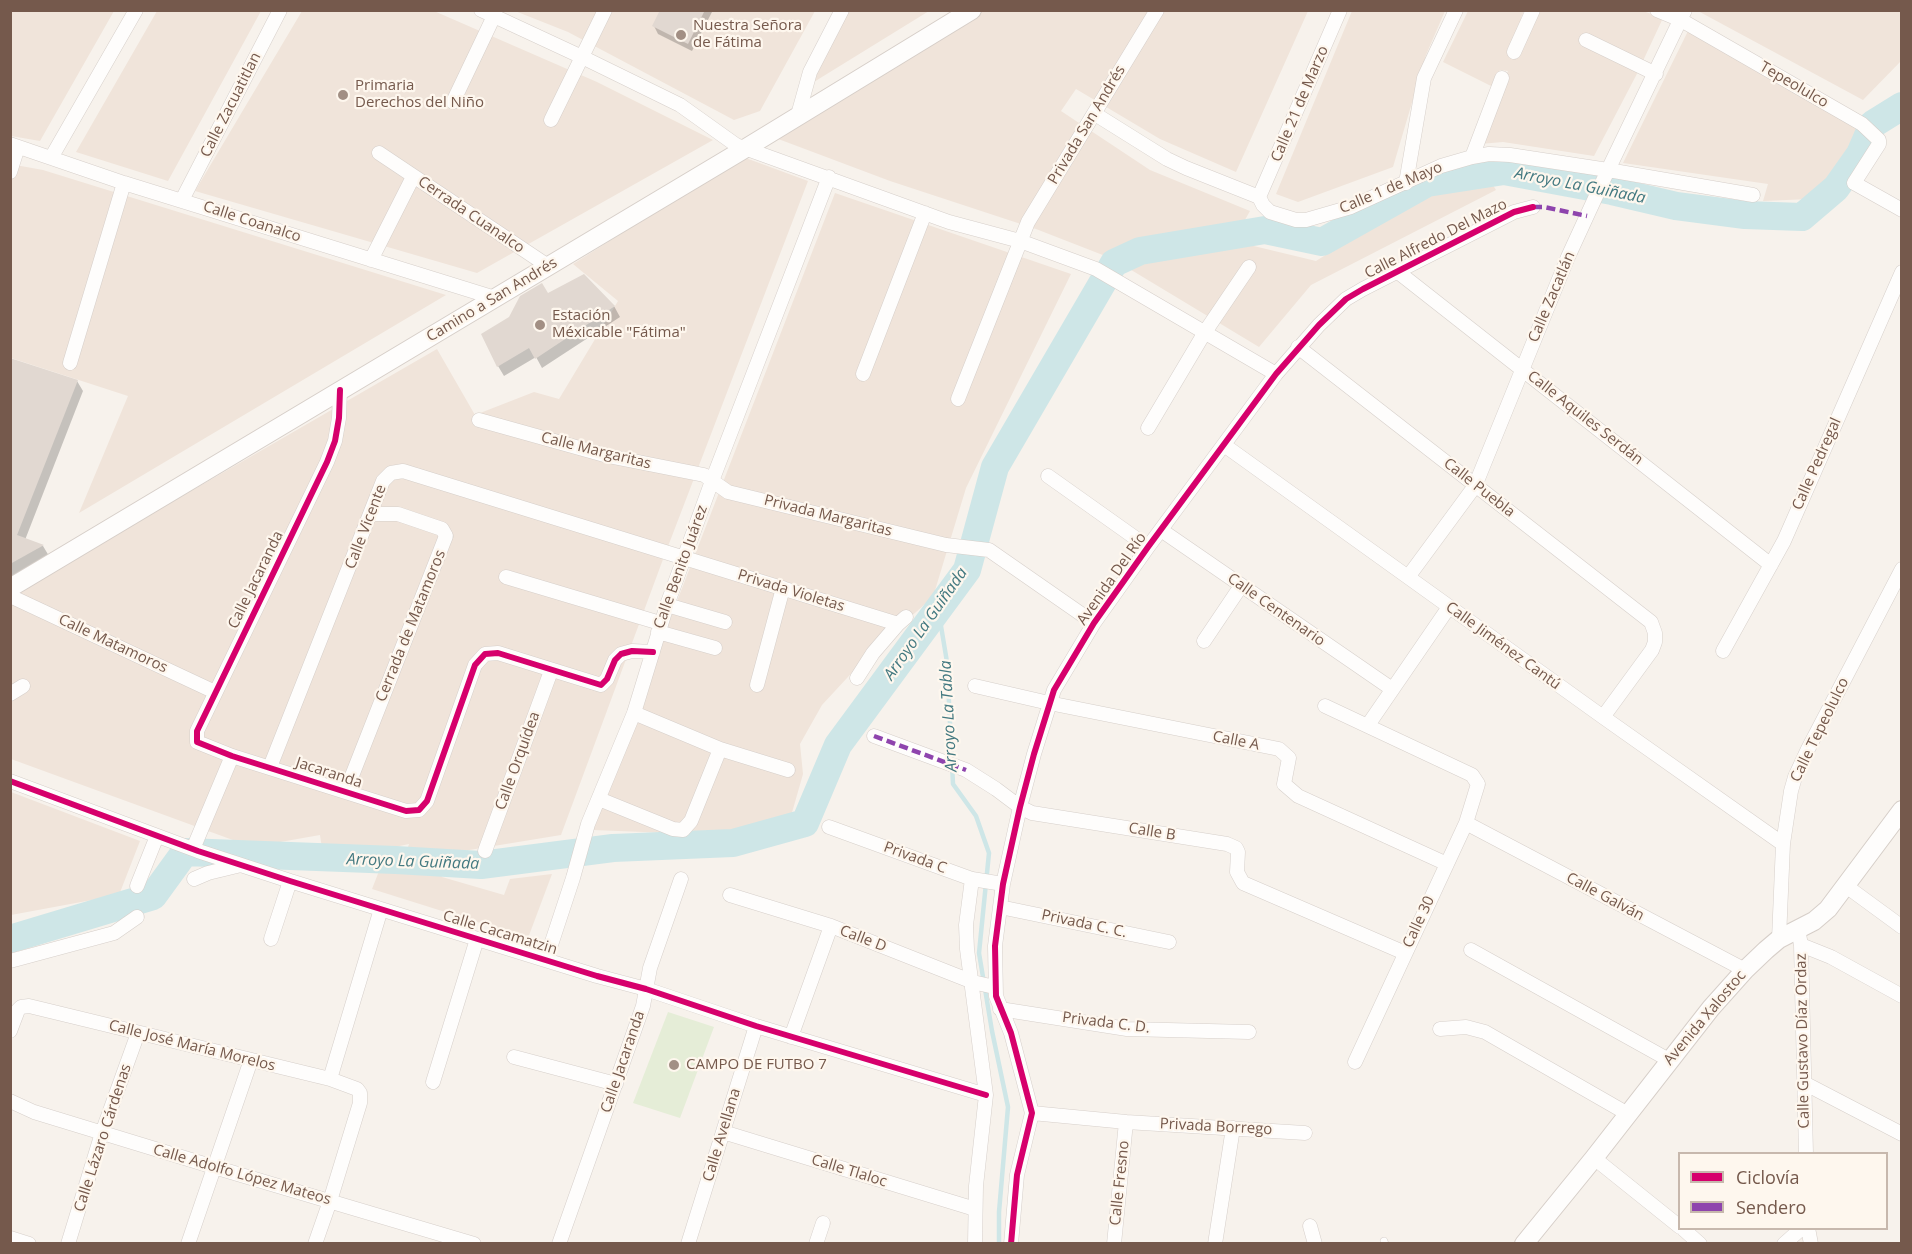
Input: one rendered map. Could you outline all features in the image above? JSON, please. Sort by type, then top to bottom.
[{"type":"main road","name":"Camino a San Andrés","points":[[10,588],[746,148],[972,10]]},
{"type":"main road","name":"Avenida Xalostoc","points":[[1524,1243],[1594,1158],[1669,1060],[1745,970],[1779,939],[1800,937],[1846,886],[1902,810]]},
{"type":"street","points":[[51,158],[136,10]]},
{"type":"street","name":"Calle Zacuatitlan","points":[[182,200],[280,10]]},
{"type":"street","points":[[550,120],[605,10]]},
{"type":"street","points":[[798,116],[810,72],[842,10]]},
{"type":"street","name":"Privada San Andrés","points":[[958,399],[1028,222],[1157,10]]},
{"type":"street","name":"Calle 21 de Marzo","points":[[1259,197],[1340,10]]},
{"type":"street","points":[[1406,183],[1424,78],[1456,10]]},
{"type":"street","points":[[1514,52],[1533,10]]},
{"type":"street","name":"Tepeolulco","points":[[1657,10],[1683,15],[1862,124],[1879,141],[1879,144],[1874,155],[1854,180],[1856,185],[1902,210]]},
{"type":"street","points":[[453,102],[487,13],[680,105],[728,140],[746,148],[925,213],[1020,242],[1096,269],[1276,374]]},
{"type":"street","name":"Calle Zacatlán","points":[[1408,577],[1475,486],[1564,266],[1605,175],[1683,15]]},
{"type":"street","points":[[1586,40],[1656,74]]},
{"type":"street","points":[[1472,157],[1502,78]]},
{"type":"street","name":"Calle 1 de Mayo","points":[[1095,114],[1176,164],[1259,197],[1270,212],[1281,217],[1306,220],[1351,207],[1441,166],[1489,154],[1605,175],[1753,195]]},
{"type":"street","points":[[10,172],[14,146]]},
{"type":"street","name":"Calle Coanalco","points":[[14,146],[124,183],[495,298]]},
{"type":"street","points":[[379,153],[413,177]]},
{"type":"street","name":"Cerrada Cuanalco","points":[[371,260],[413,177],[548,266]]},
{"type":"street","name":"Calle Benito Juárez","points":[[546,960],[584,837],[634,713],[667,605],[712,481],[829,177]]},
{"type":"street","points":[[70,363],[124,183]]},
{"type":"street","name":"Calle Alfredo Del Mazo","points":[[1276,374],[1298,347],[1346,299],[1514,212],[1533,207]]},
{"type":"street","points":[[863,374],[925,213]]},
{"type":"street","points":[[1148,428],[1205,332],[1249,267]]},
{"type":"street","name":"Calle Aquiles Serdán","points":[[1398,272],[1771,565]]},
{"type":"street","name":"Calle Pedregal","points":[[1723,651],[1788,530],[1902,272]]},
{"type":"street","name":"Calle Puebla","points":[[1298,347],[1646,617],[1655,633],[1652,650],[1603,717]]},
{"type":"street","name":"Avenida Del Río","points":[[1011,1244],[1017,1175],[1032,1113],[1011,1033],[1000,1009],[983,984],[995,946],[1000,907],[998,883],[1049,703],[1062,676],[1094,623],[1276,374]]},
{"type":"street","name":"Calle Jacaranda","points":[[232,756],[201,745],[196,739],[197,731],[327,462],[335,441],[340,390]]},
{"type":"street","name":"Calle Margaritas","points":[[478,420],[608,456],[704,476],[712,481]]},
{"type":"street","name":"Calle Jiménez Cantú","points":[[1224,445],[1783,844]]},
{"type":"street","name":"Calle Vicente","points":[[270,767],[386,476],[391,473],[403,471],[684,558]]},
{"type":"street","points":[[1048,476],[1148,547]]},
{"type":"street","name":"Privada Margaritas","points":[[712,481],[728,492],[951,546],[994,552],[1094,623]]},
{"type":"street","name":"Cerrada de Matamoros","points":[[346,791],[446,536],[445,531],[439,528],[398,514],[371,514]]},
{"type":"street","name":"Calle Centenario","points":[[1161,530],[1392,689]]},
{"type":"street","name":"Privada Violetas","points":[[684,558],[902,620],[873,653],[857,678]]},
{"type":"street","name":"Calle Tepeolulco","points":[[1779,939],[1783,844],[1795,777],[1902,569]]},
{"type":"street","points":[[506,577],[715,648]]},
{"type":"street","points":[[1204,640],[1241,586]]},
{"type":"street","points":[[757,685],[783,588]]},
{"type":"street","name":"Calle Matamoros","points":[[10,596],[215,692]]},
{"type":"street","points":[[667,605],[724,621]]},
{"type":"street","points":[[1325,706],[1347,718],[1368,725],[1449,607]]},
{"type":"street","points":[[551,671],[601,686],[607,679],[615,660],[621,654],[632,651],[653,652]]},
{"type":"street","name":"Jacaranda","points":[[232,756],[406,811],[419,810],[427,801],[475,665],[485,654],[498,652],[551,671]]},
{"type":"street","name":"Calle Orquídea","points":[[485,851],[551,671]]},
{"type":"street","points":[[10,694],[23,686]]},
{"type":"street","name":"Calle A","points":[[975,686],[1283,751],[1289,762],[1284,783],[1298,796],[1447,864]]},
{"type":"street","points":[[634,713],[720,749],[788,770]]},
{"type":"street","name":"Calle 30","points":[[1355,1062],[1466,823],[1478,789],[1477,781],[1472,775],[1368,725]]},
{"type":"street","name":"Calle B","points":[[874,736],[966,770],[1032,813],[1227,844],[1236,848],[1238,852],[1237,872],[1243,883],[1405,953]]},
{"type":"street","points":[[599,799],[673,829],[683,830],[691,821],[720,749]]},
{"type":"street","points":[[195,850],[232,756]]},
{"type":"street","name":"Calle Cacamatzin","points":[[10,781],[195,850],[290,881],[646,989],[791,1037],[986,1095]]},
{"type":"street","name":"Calle Galván","points":[[1466,823],[1745,970]]},
{"type":"street","name":"Privada C","points":[[829,827],[974,879],[998,883]]},
{"type":"street","points":[[137,886],[157,836]]},
{"type":"street","points":[[194,879],[237,863]]},
{"type":"street","name":"Calle Jacaranda","points":[[559,1244],[643,1006],[650,968],[681,879]]},
{"type":"street","points":[[974,879],[966,925],[969,965],[983,984],[986,1095],[975,1186],[975,1244]]},
{"type":"street","points":[[271,939],[290,881]]},
{"type":"street","points":[[1846,886],[1902,927]]},
{"type":"street","name":"Calle D","points":[[730,895],[831,926],[983,984]]},
{"type":"street","name":"Privada C. C.","points":[[1000,907],[1169,942]]},
{"type":"street","points":[[330,1079],[381,909]]},
{"type":"street","points":[[10,961],[114,933],[137,917]]},
{"type":"street","points":[[791,1037],[831,926]]},
{"type":"street","points":[[1800,937],[1824,953],[1902,996]]},
{"type":"street","name":"Calle Gustavo Díaz Ordaz","points":[[1800,937],[1806,1152]]},
{"type":"street","points":[[434,1082],[477,939]]},
{"type":"street","points":[[1472,950],[1669,1060]]},
{"type":"street","name":"Calle José María Morelos","points":[[10,1030],[15,1013],[21,1007],[29,1006],[330,1079],[353,1087],[360,1093],[360,1103],[330,1201]]},
{"type":"street","name":"Privada C. D.","points":[[1000,1009],[1127,1029],[1249,1032]]},
{"type":"street","name":"Calle Avellana","points":[[688,1244],[756,1026]]},
{"type":"street","points":[[1440,1029],[1466,1027],[1485,1032],[1628,1114]]},
{"type":"street","name":"Calle Lázaro Cárdenas","points":[[68,1244],[102,1133],[138,1033]]},
{"type":"street","points":[[514,1057],[616,1084]]},
{"type":"street","points":[[188,1244],[251,1060]]},
{"type":"street","points":[[1804,1083],[1902,1134]]},
{"type":"street","name":"Calle Adolfo López Mateos","points":[[10,1101],[34,1112],[330,1201],[446,1240],[474,1244]]},
{"type":"street","name":"Privada Borrego","points":[[1032,1113],[1126,1122],[1305,1133]]},
{"type":"street","name":"Calle Fresno","points":[[1114,1244],[1126,1122]]},
{"type":"street","points":[[1215,1244],[1233,1128]]},
{"type":"street","name":"Calle Tlaloc","points":[[723,1132],[975,1209]]},
{"type":"street","points":[[1594,1158],[1678,1226]]},
{"type":"street","points":[[315,1244],[330,1201]]},
{"type":"street","points":[[816,1244],[823,1223]]},
{"type":"street","points":[[1310,1226],[1315,1244]]},
{"type":"street","points":[[1683,1230],[1700,1244]]},
{"type":"street","points":[[1784,1244],[1800,1230]]},
{"type":"street","points":[[10,1238],[29,1244]]},
{"type":"shaded area","points":[[1534,10],[1643,11],[1663,18],[1642,63],[1585,33],[1582,38],[1640,68],[1594,156],[1503,142],[1480,144],[1508,71],[1500,70],[1493,87],[1443,62],[1468,11],[1524,11],[1521,18],[1528,20]]},
{"type":"shaded area","points":[[10,11],[114,11],[40,141],[11,136]]},
{"type":"shaded area","points":[[157,11],[261,11],[168,181],[76,152]]},
{"type":"shaded area","points":[[302,11],[434,11],[597,82],[713,140],[477,273],[195,191]]},
{"type":"shaded area","points":[[515,11],[815,11],[760,111],[734,120],[568,32]]},
{"type":"shaded area","points":[[849,11],[929,11],[809,85]]},
{"type":"shaded area","points":[[983,11],[1308,11],[1236,172],[1160,139],[1076,89],[1061,111],[1150,170],[1250,211],[1233,241],[1316,261],[1424,193],[1485,172],[1496,190],[1311,285],[1259,347],[1113,259],[1036,229],[890,181],[773,137]]},
{"type":"shaded area","points":[[1352,11],[1445,11],[1426,55],[1393,167],[1298,202],[1276,194]]},
{"type":"shaded area","points":[[1698,11],[1901,11],[1901,61],[1863,100]]},
{"type":"shaded area","points":[[1688,31],[1859,125],[1838,170],[1810,199],[1763,201],[1768,184],[1623,163]]},
{"type":"shaded area","points":[[743,157],[808,181],[662,562],[561,835],[451,853],[442,877],[504,895],[510,879],[552,874],[528,938],[372,889],[381,866],[400,871],[409,844],[324,862],[320,835],[252,847],[11,759],[11,595],[437,349],[475,415],[534,392],[559,399],[618,301],[573,264]]},
{"type":"shaded area","points":[[10,164],[43,170],[446,295],[79,513],[128,396],[11,358]]},
{"type":"shaded area","points":[[835,193],[1071,274],[966,488],[933,597],[872,651],[822,705],[800,744],[803,774],[791,816],[720,835],[593,830],[605,787]]},
{"type":"shaded area","points":[[11,792],[140,841],[119,895],[11,915]]},
{"type":"green space","name":"CAMPO DE FUTBO 7","points":[[668,1012],[714,1027],[680,1118],[633,1103]]},
{"type":"building","name":"Nuestra Señora de Fátima","points":[[660,10],[705,10],[688,44],[652,26]]},
{"type":"building","name":"Estación Méxicable \"Fátima\"","points":[[584,274],[615,306],[535,359],[529,348],[497,367],[481,334],[509,317],[520,296],[542,283],[548,293]]},
{"type":"building","points":[[10,358],[78,380],[17,535],[44,545],[10,564]]},
{"type":"waterway","name":"Arroyo La Guiñada","points":[[10,939],[153,896],[185,852],[481,865],[613,848],[733,843],[805,823],[838,745],[967,570],[995,467],[1114,263],[1140,251],[1265,230],[1322,242],[1427,183],[1504,171],[1612,191],[1676,206],[1745,215],[1802,217],[1836,188],[1860,154],[1873,124],[1902,106]]},
{"type":"waterway","name":"Arroyo La Tabla","points":[[938,608],[947,662],[953,784],[976,816],[989,853],[979,953],[1008,1107],[999,1212],[999,1244]]},
{"type":"marked path","points":[[1533,207],[1544,207],[1587,216]]},
{"type":"marked path","points":[[874,736],[966,770]]},
{"type":"cycle path","points":[[1011,1244],[1017,1175],[1032,1113],[1011,1033],[996,996],[995,946],[1003,884],[1020,807],[1054,690],[1094,623],[1148,547],[1276,374],[1319,325],[1346,299],[1363,289],[1514,212],[1533,207]]},
{"type":"cycle path","points":[[340,390],[335,441],[327,462],[197,731],[197,742],[232,756],[406,811],[419,810],[427,801],[475,665],[485,654],[498,653],[601,685],[621,654],[632,651],[653,652]]},
{"type":"cycle path","points":[[10,781],[198,851],[290,881],[986,1095]]},
{"type":"place","name":"Nuestra Señora de Fátima","points":[[681,35]]},
{"type":"place","name":"Primaria Derechos del Niño","points":[[343,95]]},
{"type":"place","name":"Estación Méxicable \"Fátima\"","points":[[540,325]]},
{"type":"place","name":"CAMPO DE FUTBO 7","points":[[674,1065]]}]
